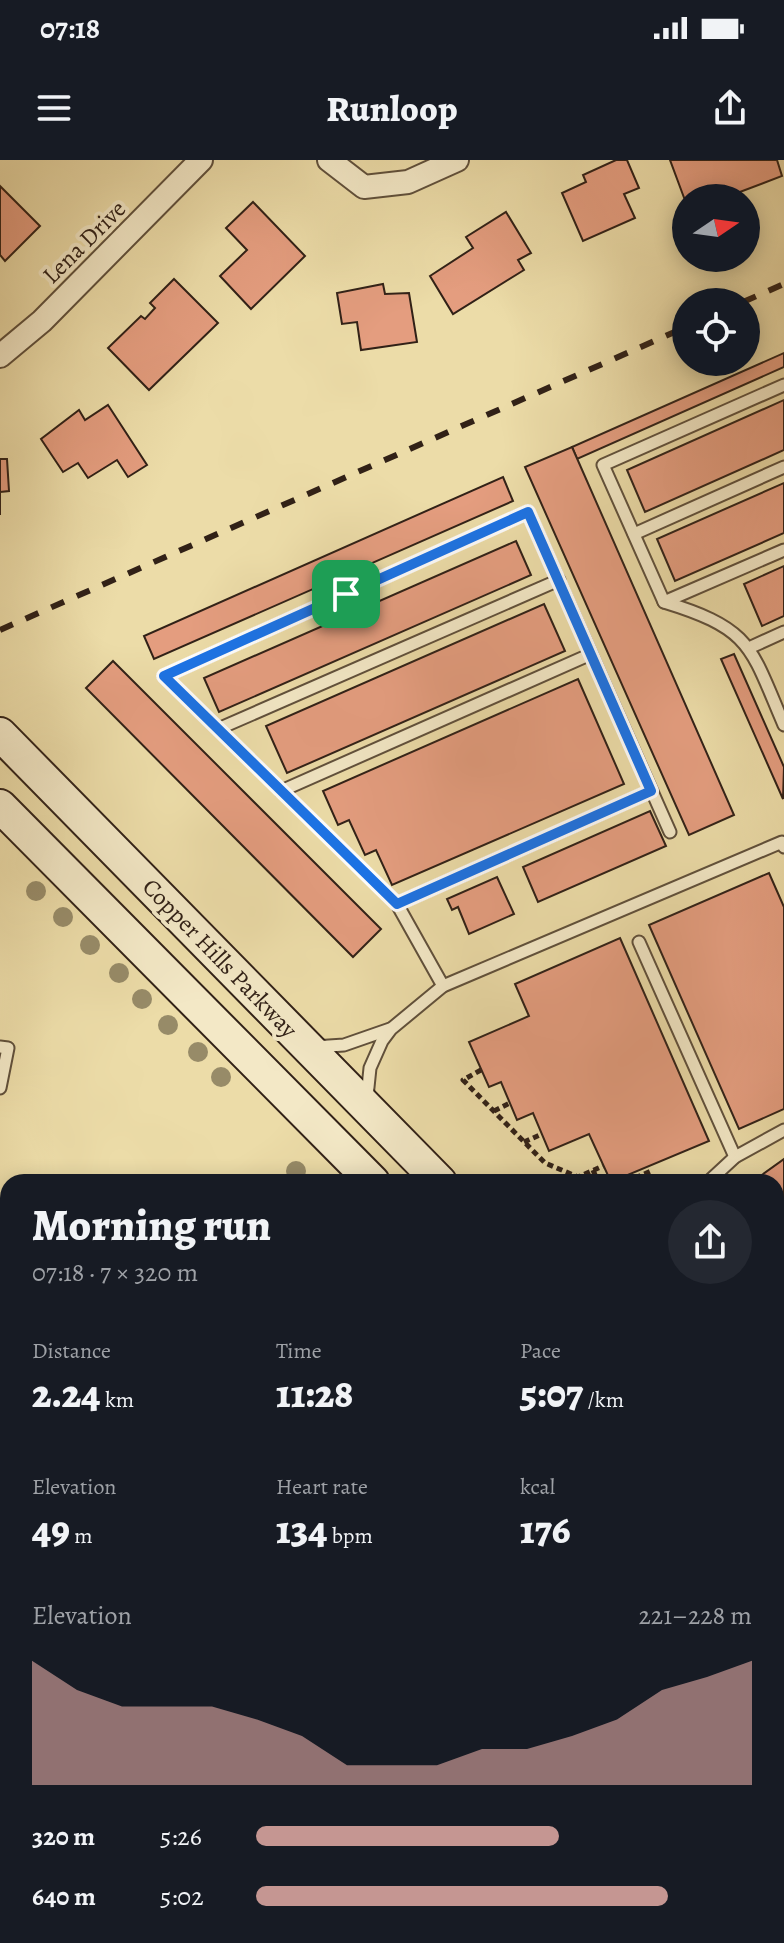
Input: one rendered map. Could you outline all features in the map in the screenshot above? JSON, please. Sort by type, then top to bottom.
[{"type":"main road","name":"Copper Hills Parkway","points":[[0,734],[432,1174]]},
{"type":"main road","name":"Copper Hills Parkway","points":[[0,806],[365,1174]]},
{"type":"street","name":"Lena Drive","points":[[0,356],[42,321],[201,160]]},
{"type":"street","points":[[329,160],[364,187],[375,187],[408,182],[457,160]]},
{"type":"lane","points":[[783,719],[751,647],[728,627],[664,602],[603,465],[784,385]]},
{"type":"lane","points":[[634,534],[784,467]]},
{"type":"lane","points":[[443,986],[397,904],[164,676],[528,512],[670,832]]},
{"type":"lane","points":[[664,602],[784,550]]},
{"type":"lane","points":[[218,729],[559,580]]},
{"type":"lane","points":[[751,647],[784,632]]},
{"type":"lane","points":[[281,791],[591,654]]},
{"type":"lane","points":[[397,904],[651,791]]},
{"type":"lane","points":[[306,1046],[344,1045],[391,1029],[443,986],[783,842]]},
{"type":"lane","points":[[639,942],[735,1157]]},
{"type":"lane","points":[[368,1109],[370,1068],[391,1029]]},
{"type":"lane","points":[[0,1047],[8,1048],[0,1088]]},
{"type":"lane","points":[[717,1174],[735,1157],[784,1130]]},
{"type":"path","points":[[481,1070],[463,1080],[545,1163],[571,1174]]},
{"type":"path","points":[[494,1111],[510,1103]]},
{"type":"path","points":[[524,1142],[542,1134]]},
{"type":"path","points":[[584,1174],[603,1166]]},
{"type":"path","points":[[593,1170],[595,1174]]},
{"type":"path","points":[[644,1174],[651,1171]]},
{"type":"building","points":[[616,160],[627,160],[639,188],[624,194],[635,218],[583,241],[562,193],[586,182],[583,175]]},
{"type":"building","points":[[670,160],[777,160],[782,176],[760,184],[679,184]]},
{"type":"building","points":[[0,186],[40,226],[5,261],[0,255]]},
{"type":"building","points":[[253,202],[305,256],[251,309],[220,276],[247,250],[226,228]]},
{"type":"building","points":[[506,212],[531,253],[518,260],[524,270],[453,314],[430,276],[473,248],[466,237]]},
{"type":"building","points":[[174,279],[218,323],[149,390],[108,348],[141,316],[145,319],[155,308],[150,303]]},
{"type":"building","points":[[383,284],[385,294],[409,293],[417,342],[361,350],[357,322],[342,324],[337,293]]},
{"type":"building","points":[[784,353],[784,367],[577,459],[572,447],[732,376],[760,376],[760,364]]},
{"type":"building","points":[[784,400],[784,450],[645,512],[627,470]]},
{"type":"building","points":[[108,405],[147,465],[128,477],[117,460],[88,478],[78,463],[63,472],[41,439],[79,410],[85,420]]},
{"type":"building","points":[[572,447],[734,815],[689,835],[525,467]]},
{"type":"building","points":[[0,459],[7,459],[9,491],[0,492]]},
{"type":"building","points":[[503,477],[513,501],[154,659],[144,636]]},
{"type":"building","points":[[784,483],[784,533],[675,581],[657,539]]},
{"type":"building","points":[[516,541],[531,575],[219,712],[204,678]]},
{"type":"building","points":[[784,566],[784,616],[762,626],[744,584]]},
{"type":"building","points":[[544,604],[565,651],[287,773],[266,726]]},
{"type":"building","points":[[734,654],[784,767],[783,799],[721,659]]},
{"type":"building","points":[[113,661],[381,929],[353,957],[86,688]]},
{"type":"building","points":[[578,679],[624,784],[392,885],[376,850],[365,855],[349,820],[338,825],[323,791]]},
{"type":"building","points":[[650,811],[666,846],[538,902],[523,867]]},
{"type":"building","points":[[769,873],[784,907],[784,1109],[739,1129],[649,925]]},
{"type":"building","points":[[497,877],[514,914],[469,934],[458,907],[452,910],[447,899]]},
{"type":"building","points":[[620,938],[709,1141],[630,1174],[607,1174],[589,1134],[549,1151],[533,1113],[517,1120],[501,1082],[489,1087],[469,1042],[529,1016],[515,984]]},
{"type":"building","points":[[784,1159],[784,1174],[763,1174]]},
{"type":"railway","points":[[760,295],[784,284]]},
{"type":"railway","points":[[0,630],[672,333]]},
{"type":"route","points":[[528,512],[651,791],[397,904],[164,676],[346,594],[528,512]]}]
